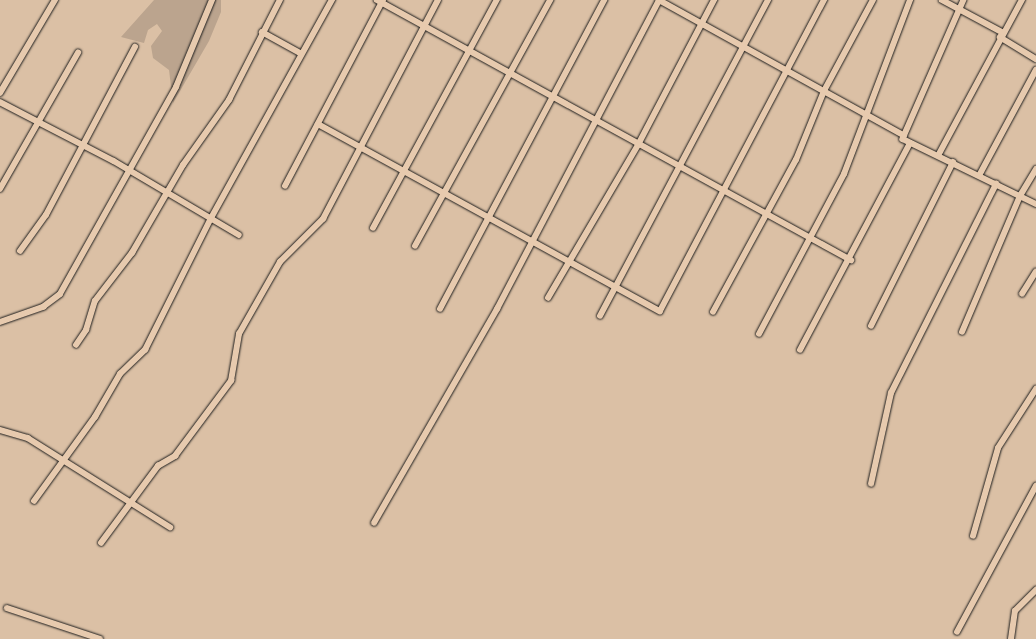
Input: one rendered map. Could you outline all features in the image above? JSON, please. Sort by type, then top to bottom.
[{"type":"street","points":[[0,93],[55,0]]},
{"type":"street","points":[[0,322],[43,306],[60,294],[126,169],[176,87],[212,0]]},
{"type":"street","points":[[76,345],[86,330],[95,301],[132,253],[229,100],[280,0]]},
{"type":"street","points":[[34,501],[61,461],[95,417],[120,374],[145,350],[210,220],[300,53],[332,0]]},
{"type":"street","points":[[101,543],[158,466],[175,456],[231,381],[239,334],[280,262],[323,219],[426,27],[438,0]]},
{"type":"street","points":[[373,228],[497,0]]},
{"type":"street","points":[[415,246],[448,192],[550,0]]},
{"type":"street","points":[[440,309],[491,217],[604,0]]},
{"type":"street","points":[[374,523],[532,242],[659,0],[785,72],[904,135],[910,143],[939,154],[1036,204]]},
{"type":"street","points":[[548,298],[638,145],[714,0]]},
{"type":"street","points":[[600,316],[682,169],[768,0]]},
{"type":"street","points":[[318,124],[448,192],[532,242],[660,311],[824,0]]},
{"type":"street","points":[[714,312],[796,160],[824,91],[873,0]]},
{"type":"street","points":[[759,334],[844,174],[910,0]]},
{"type":"street","points":[[942,0],[1001,34],[1036,59]]},
{"type":"street","points":[[904,135],[964,0]]},
{"type":"street","points":[[939,154],[1001,34],[1022,0]]},
{"type":"street","points":[[285,186],[380,1],[469,50],[553,100],[851,260]]},
{"type":"street","points":[[262,32],[300,53]]},
{"type":"street","points":[[20,251],[46,215],[135,47]]},
{"type":"street","points":[[0,189],[78,53]]},
{"type":"street","points":[[980,174],[1036,70]]},
{"type":"street","points":[[0,102],[83,145],[239,235]]},
{"type":"street","points":[[800,350],[851,260],[910,143]]},
{"type":"street","points":[[871,326],[953,162]]},
{"type":"street","points":[[962,332],[1020,196],[1036,169]]},
{"type":"street","points":[[871,484],[891,393],[996,184]]},
{"type":"street","points":[[1022,294],[1036,272]]},
{"type":"street","points":[[973,536],[998,448],[1036,389]]},
{"type":"street","points":[[0,430],[28,438],[130,505],[170,527]]},
{"type":"street","points":[[957,632],[1036,486]]},
{"type":"street","points":[[1011,639],[1015,611],[1036,590]]},
{"type":"street","points":[[6,608],[100,639]]},
{"type":"shaded area","points":[[154,0],[221,0],[221,12],[209,41],[173,103],[169,70],[153,58],[151,46],[162,31],[157,24],[148,30],[144,43],[121,37]]}]
